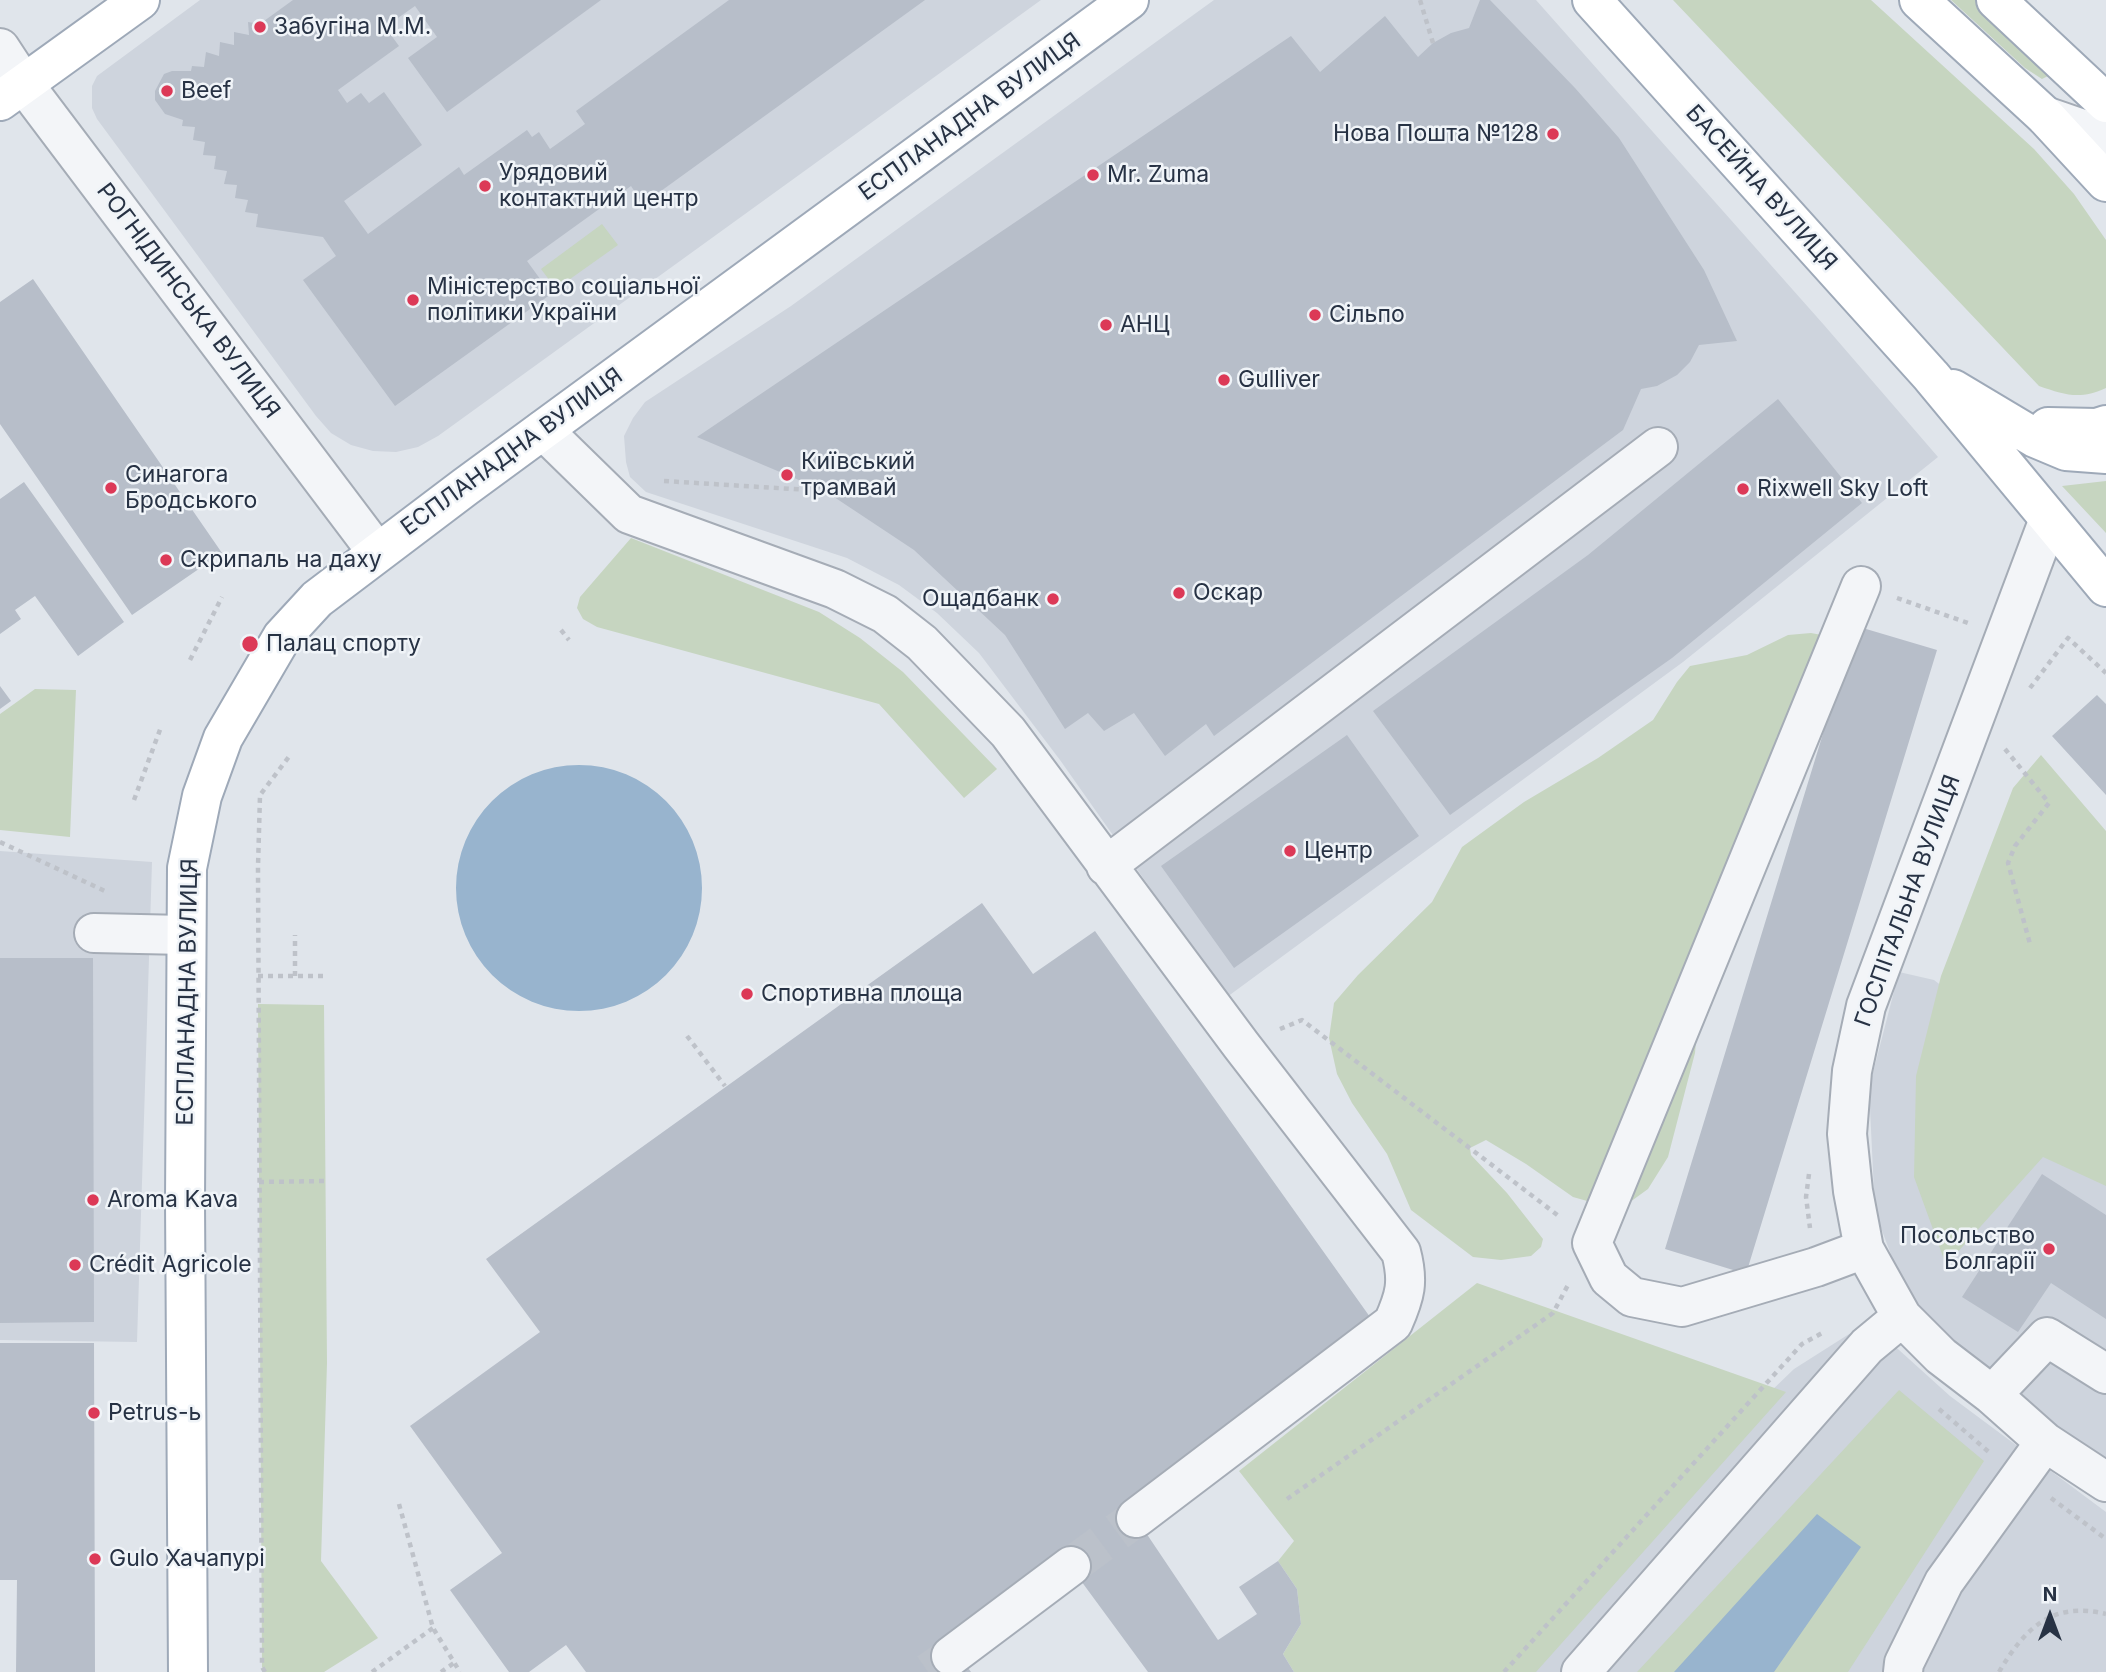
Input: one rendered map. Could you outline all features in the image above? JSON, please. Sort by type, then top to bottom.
[{"type":"main road","points":[[12,92],[140,0]]},
{"type":"main road","name":"ЕСПЛАНАДНА ВУЛИЦЯ","points":[[188,1672],[187,868],[202,796],[223,738],[282,637],[317,599],[377,552],[1129,0]]},
{"type":"main road","name":"БАСЕЙНА ВУЛИЦЯ","points":[[1592,0],[1931,376],[2106,587]]},
{"type":"main road","points":[[1919,0],[2045,116],[2106,182]]},
{"type":"main road","points":[[1996,0],[2106,103]]},
{"type":"main road","points":[[1931,376],[2035,438],[2066,451],[2106,454]]},
{"type":"main road","points":[[1996,414],[2043,427],[2097,428],[2106,425]]},
{"type":"street","name":"РОГНІДИНСЬКА ВУЛИЦЯ","points":[[0,48],[12,92],[377,552]]},
{"type":"street","points":[[2045,116],[2106,137]]},
{"type":"street","points":[[543,430],[629,514],[835,589],[885,614],[922,643],[1008,732],[1241,1045],[1401,1252],[1406,1270],[1405,1296],[1393,1323],[1136,1518]]},
{"type":"street","points":[[1106,866],[1658,447]]},
{"type":"street","name":"ГОСПІТАЛЬНА ВУЛИЦЯ","points":[[2049,519],[1866,1006],[1852,1071],[1847,1134],[1853,1191],[1864,1249],[1902,1317],[1941,1356],[1992,1395],[2045,1442],[2106,1482]]},
{"type":"street","points":[[1861,586],[1592,1243],[1609,1278],[1632,1297],[1682,1307],[1816,1267],[1864,1249]]},
{"type":"street","points":[[94,933],[185,934]]},
{"type":"street","points":[[1581,1672],[1867,1346],[1902,1317]]},
{"type":"street","points":[[1992,1395],[2047,1337],[2106,1374]]},
{"type":"street","points":[[1901,1669],[1944,1582],[2045,1442]]},
{"type":"street","points":[[951,1656],[1071,1566]]},
{"type":"path","points":[[1420,0],[1433,43]]},
{"type":"path","points":[[663,481],[825,491]]},
{"type":"path","points":[[1861,586],[1969,623]]},
{"type":"path","points":[[190,660],[222,597]]},
{"type":"path","points":[[561,630],[569,640]]},
{"type":"path","points":[[2068,638],[2106,673]]},
{"type":"path","points":[[134,800],[161,727]]},
{"type":"path","points":[[2000,743],[2049,803],[2015,846],[2008,863],[2030,944]]},
{"type":"path","points":[[263,1670],[258,976],[260,795],[291,754]]},
{"type":"path","points":[[0,842],[119,898]]},
{"type":"path","points":[[295,934],[295,976]]},
{"type":"path","points":[[258,976],[323,976]]},
{"type":"path","points":[[1241,1045],[1301,1020],[1510,1177],[1592,1243]]},
{"type":"path","points":[[687,1036],[725,1086]]},
{"type":"path","points":[[259,1182],[326,1181]]},
{"type":"path","points":[[1287,1499],[1553,1313]]},
{"type":"path","points":[[1504,1672],[1802,1345],[1834,1326]]},
{"type":"path","points":[[399,1504],[433,1628],[460,1672]]},
{"type":"path","points":[[1999,1672],[2013,1648],[2031,1628],[2054,1615],[2074,1609],[2106,1614]]},
{"type":"path","points":[[372,1672],[433,1628]]},
{"type":"path","points":[[441,1672],[454,1663]]},
{"type":"shaded area","points":[[200,0],[1041,0],[438,436],[418,447],[396,452],[373,451],[351,445],[331,433],[97,119],[92,108],[92,86],[97,76]]},
{"type":"shaded area","points":[[1214,0],[1536,0],[1938,457],[1683,662],[1227,997],[1060,760],[979,653],[937,613],[899,585],[847,558],[646,492],[630,477],[624,436],[645,402],[791,306]]},
{"type":"shaded area","points":[[0,851],[152,862],[137,1342],[0,1340]]},
{"type":"shaded area","points":[[1899,972],[1934,980],[2106,1112],[2106,1469],[1968,1362],[1904,1289],[1875,1212],[1869,1088]]},
{"type":"shaded area","points":[[1868,1322],[1950,1396],[2106,1512],[2106,1672],[1479,1672],[1794,1369]]},
{"type":"green space","points":[[1673,0],[1871,0],[2034,149],[2074,194],[2106,240],[2106,388],[2088,394],[2073,395],[2039,386]]},
{"type":"green space","points":[[1951,0],[1979,0],[2050,75],[2042,79],[2025,68]]},
{"type":"green space","points":[[602,224],[618,245],[556,289],[541,269]]},
{"type":"green space","points":[[2106,481],[2106,533],[2062,486]]},
{"type":"green space","points":[[631,538],[819,612],[860,638],[903,672],[997,769],[964,798],[879,704],[597,627],[583,619],[577,608],[580,597]]},
{"type":"green space","points":[[1811,633],[1832,637],[1790,722],[1777,736],[1700,998],[1695,1053],[1668,1157],[1648,1189],[1619,1210],[1573,1197],[1486,1140],[1470,1148],[1471,1155],[1507,1193],[1543,1239],[1541,1247],[1531,1256],[1501,1260],[1473,1257],[1411,1210],[1387,1154],[1352,1103],[1337,1074],[1329,1038],[1334,1003],[1358,975],[1432,902],[1462,847],[1524,802],[1598,758],[1653,720],[1690,666],[1747,655],[1788,635]]},
{"type":"green space","points":[[35,689],[76,690],[70,837],[0,830],[0,714]]},
{"type":"green space","points":[[2041,755],[2106,831],[2106,1186],[2043,1157],[1946,1265],[1914,1177],[1916,1076],[1941,976],[2013,788]]},
{"type":"green space","points":[[258,1004],[324,1005],[327,1363],[321,1561],[378,1638],[324,1672],[265,1672],[262,1667]]},
{"type":"green space","points":[[1477,1283],[1786,1392],[1536,1672],[1294,1672],[1283,1654],[1301,1624],[1297,1589],[1278,1561],[1294,1541],[1239,1471]]},
{"type":"green space","points":[[1899,1390],[1984,1461],[1848,1672],[1637,1672]]},
{"type":"water","points":[[579,765],[626,774],[666,801],[693,841],[702,888],[693,935],[666,975],[626,1002],[579,1011],[532,1002],[492,975],[465,935],[456,888],[465,841],[492,801],[532,774]]},
{"type":"water","points":[[1817,1514],[1861,1547],[1774,1672],[1674,1672]]},
{"type":"building","points":[[293,0],[601,0],[447,112],[408,58],[437,37],[415,6],[385,27],[399,46],[338,90],[347,103],[361,93],[369,103],[384,92],[422,145],[344,201],[368,234],[459,167],[464,175],[527,130],[532,137],[539,132],[550,149],[585,124],[576,111],[729,0],[925,0],[643,204],[631,186],[527,261],[551,294],[395,406],[303,280],[336,256],[323,237],[256,227],[258,214],[245,212],[248,200],[235,198],[237,185],[224,184],[227,171],[214,169],[216,156],[203,155],[205,142],[193,140],[195,127],[182,126],[183,120],[165,114],[155,100],[155,91],[164,74],[191,71],[192,66],[204,67],[206,52],[219,56],[220,42],[234,45],[234,32],[249,35],[248,22],[266,25],[264,21]]},
{"type":"building","name":"Gulliver","points":[[1480,0],[1490,0],[1619,138],[1704,270],[1737,341],[1699,345],[1690,362],[1677,375],[1657,386],[1641,389],[1623,430],[1214,736],[1206,724],[1165,756],[1134,713],[1104,731],[1088,713],[1065,729],[1005,635],[914,550],[825,491],[697,437],[1291,36],[1320,72],[1385,16],[1418,57],[1433,43],[1451,33],[1469,28]]},
{"type":"building","name":"Синагога Бродського","points":[[33,279],[222,553],[132,615],[0,424],[0,302]]},
{"type":"building","points":[[1778,399],[1862,503],[1672,658],[1450,815],[1373,711],[1588,555]]},
{"type":"building","points":[[24,482],[124,622],[78,656],[35,596],[15,610],[21,619],[0,634],[0,499]]},
{"type":"building","points":[[1856,626],[1937,650],[1746,1274],[1665,1249]]},
{"type":"building","points":[[0,686],[11,701],[0,709]]},
{"type":"building","points":[[2097,695],[2106,704],[2106,795],[2052,736]]},
{"type":"building","name":"Центр","points":[[1347,735],[1419,836],[1234,968],[1161,866]]},
{"type":"building","points":[[982,903],[1033,974],[1095,931],[1370,1317],[1136,1518],[1218,1640],[1257,1614],[1239,1587],[1278,1561],[1297,1589],[1301,1624],[1283,1654],[1294,1672],[1148,1672],[1062,1555],[960,1657],[971,1672],[586,1672],[566,1645],[529,1672],[509,1672],[450,1590],[502,1553],[410,1426],[540,1332],[486,1259]]},
{"type":"building","points":[[0,958],[93,958],[94,1322],[0,1323]]},
{"type":"building","name":"Посольство Болгарії","points":[[2042,1174],[2106,1215],[2106,1319],[2051,1283],[2018,1332],[1962,1297]]},
{"type":"building","points":[[0,1343],[94,1343],[95,1672],[16,1672],[17,1580],[0,1580]]},
{"type":"tunnel","points":[[1071,1566],[1136,1518]]},
{"type":"tunnel","points":[[928,1672],[951,1656]]},
{"type":"place","name":"Забугіна М.М.","points":[[260,27]]},
{"type":"place","name":"Beef","points":[[167,91]]},
{"type":"place","name":"Нова Пошта №128","points":[[1553,134]]},
{"type":"place","name":"Mr. Zuma","points":[[1093,175]]},
{"type":"place","name":"Урядовий контактний центр","points":[[485,186]]},
{"type":"place","name":"Міністерство соціальної політики України","points":[[413,300]]},
{"type":"place","name":"Сільпо","points":[[1315,315]]},
{"type":"place","name":"АНЦ","points":[[1106,325]]},
{"type":"place","name":"Gulliver","points":[[1224,380]]},
{"type":"place","name":"Київський трамвай","points":[[787,475]]},
{"type":"place","name":"Синагога Бродського","points":[[111,488]]},
{"type":"place","name":"Rixwell Sky Loft","points":[[1743,489]]},
{"type":"place","name":"Скрипаль на даху","points":[[166,560]]},
{"type":"place","name":"Оскар","points":[[1179,593]]},
{"type":"place","name":"Ощадбанк","points":[[1053,599]]},
{"type":"place","name":"Палац спорту","points":[[250,644]]},
{"type":"place","name":"Центр","points":[[1290,851]]},
{"type":"place","name":"Спортивна площа","points":[[747,994]]},
{"type":"place","name":"Aroma Kava","points":[[93,1200]]},
{"type":"place","name":"Посольство Болгарії","points":[[2049,1249]]},
{"type":"place","name":"Crédit Agricole","points":[[75,1265]]},
{"type":"place","name":"Petrus-ь","points":[[94,1413]]},
{"type":"place","name":"Gulo Хачапурі","points":[[95,1559]]}]
